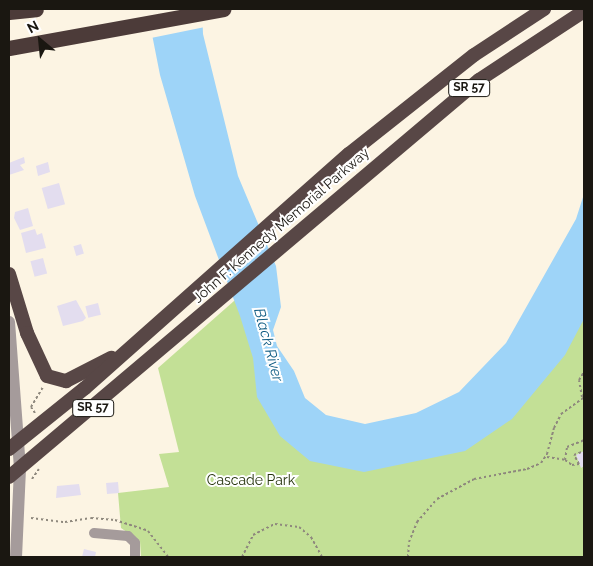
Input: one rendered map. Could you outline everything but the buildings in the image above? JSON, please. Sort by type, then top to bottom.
[{"type":"highway","points":[[9,12],[36,9]]},
{"type":"highway","points":[[9,48],[86,36],[223,9]]},
{"type":"highway","name":"John F. Kennedy Memorial Parkway","points":[[14,446],[151,330],[349,154],[474,56],[544,9]]},
{"type":"highway","name":"John F. Kennedy Memorial Parkway","points":[[14,473],[362,176],[478,80],[584,11]]},
{"type":"highway","points":[[9,274],[36,356],[49,377],[66,380],[129,349]]},
{"type":"street","points":[[9,322],[16,557]]},
{"type":"street","points":[[94,533],[128,536],[135,543],[135,557]]},
{"type":"path","points":[[408,557],[409,542],[417,522],[437,499],[474,479],[535,467],[547,457],[554,428],[561,414],[583,398],[579,380],[584,372]]},
{"type":"path","points":[[38,427],[31,407],[49,377]]},
{"type":"path","points":[[566,460],[568,447],[584,440]]},
{"type":"path","points":[[547,457],[566,460],[572,465],[579,464],[574,455],[584,450]]},
{"type":"path","points":[[242,557],[253,535],[275,524],[299,527],[312,537],[322,557]]},
{"type":"green space","name":"Cascade Park","points":[[584,254],[584,557],[141,557],[140,541],[121,528],[118,493],[169,487],[159,454],[179,452],[158,368],[251,286],[271,368],[328,442],[447,430]]},
{"type":"water","name":"Black River","points":[[147,9],[202,9],[203,34],[238,176],[276,266],[281,307],[273,330],[277,346],[294,371],[305,398],[326,415],[365,424],[416,413],[459,392],[506,343],[576,219],[584,194],[584,319],[565,355],[512,419],[465,451],[364,472],[310,461],[280,436],[257,397],[253,358],[240,316],[195,196],[160,75]]},
{"type":"pier","points":[[145,9],[204,9],[205,27],[151,38]]}]
